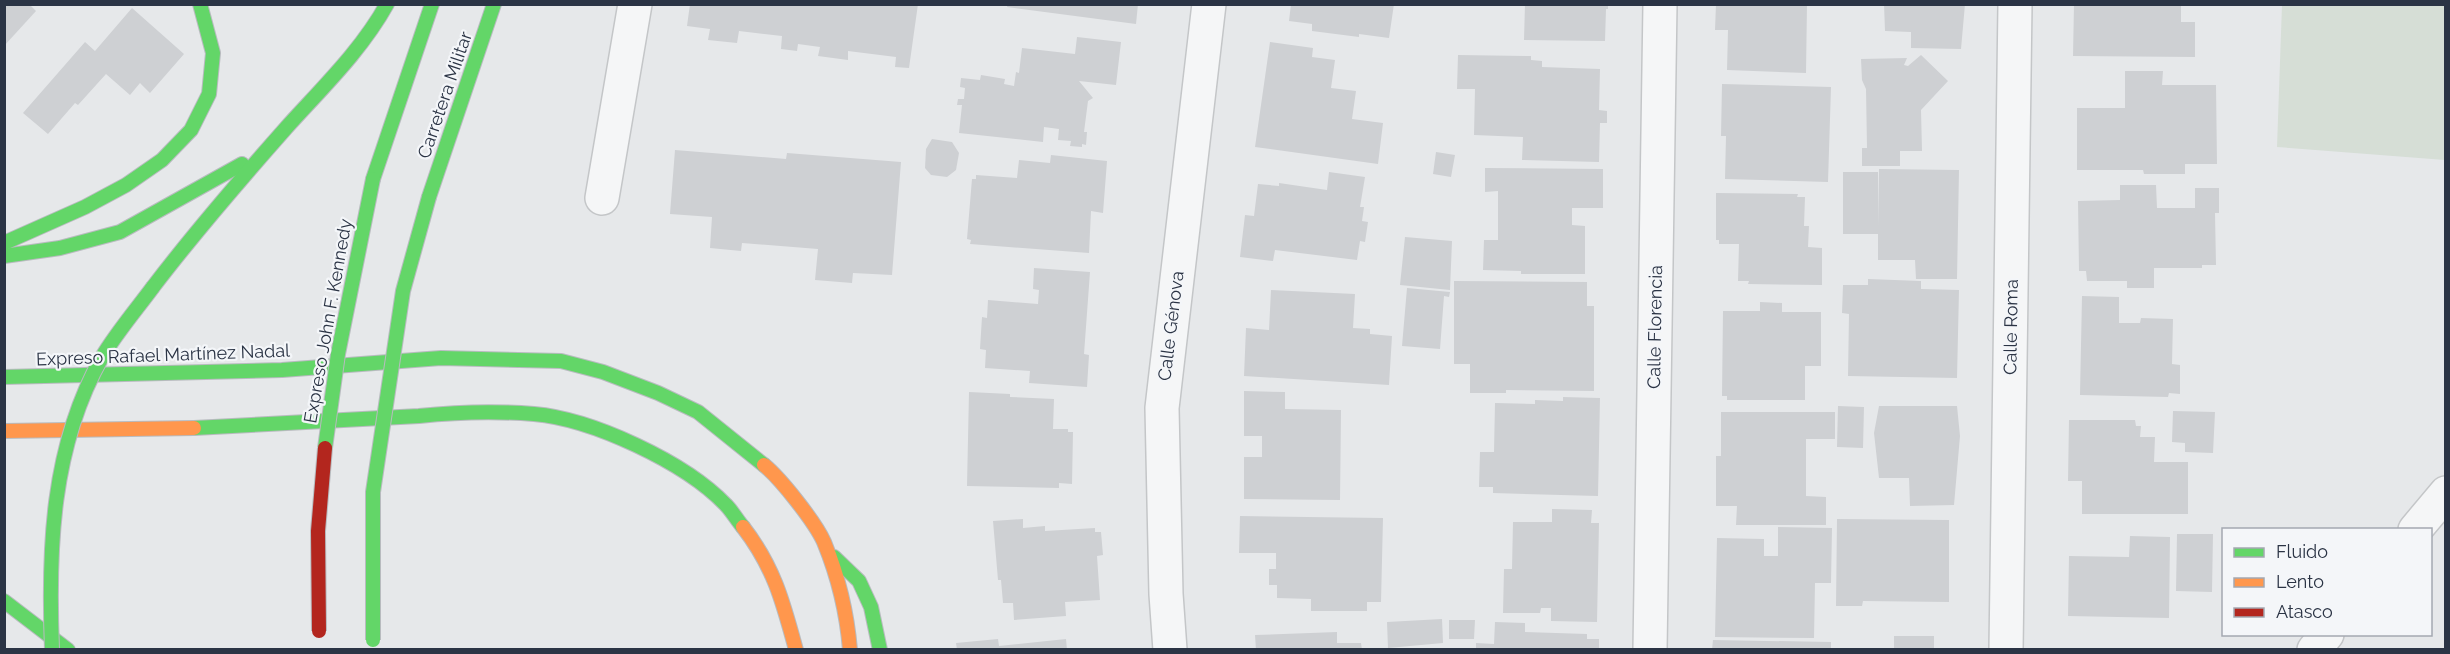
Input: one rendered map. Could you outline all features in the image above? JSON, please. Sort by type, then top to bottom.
[{"type":"highway","points":[[4,243],[122,189],[159,163],[188,136],[208,98],[214,57],[208,24],[200,4]]},
{"type":"highway","points":[[52,650],[50,550],[56,490],[66,445],[82,399],[102,358],[153,287],[217,205],[343,68],[379,20],[387,4]]},
{"type":"highway","name":"Expreso John F. Kennedy","points":[[321,650],[318,531],[325,444],[339,345],[373,179],[432,4]]},
{"type":"highway","name":"Carretera Militar","points":[[374,646],[373,492],[403,291],[429,197],[494,4]]},
{"type":"highway","points":[[4,256],[60,248],[120,232],[270,148]]},
{"type":"highway","name":"Expreso Rafael Martínez Nadal","points":[[4,377],[282,370],[429,359],[561,361],[603,372],[658,393],[698,412],[767,468],[795,500],[823,540],[826,549]]},
{"type":"highway","points":[[4,431],[221,428],[453,412],[535,414],[575,423],[611,434],[641,447],[674,466],[726,505],[760,549],[779,589],[796,650]]},
{"type":"highway","points":[[826,549],[847,616],[850,650]]},
{"type":"highway","points":[[826,549],[859,581],[871,607],[880,650]]},
{"type":"highway","points":[[4,601],[68,650]]},
{"type":"street","points":[[602,198],[635,4]]},
{"type":"street","name":"Calle Génova","points":[[1170,650],[1166,594],[1162,408],[1209,4]]},
{"type":"street","name":"Calle Florencia","points":[[1650,650],[1660,4]]},
{"type":"street","name":"Calle Roma","points":[[2006,650],[2015,4]]},
{"type":"street","points":[[2417,528],[2445,493]]},
{"type":"street","points":[[2314,650],[2325,636]]},
{"type":"shaded area","points":[[2282,5],[2445,5],[2445,160],[2277,147]]},
{"type":"building","points":[[4,4],[29,4],[36,11],[4,46]]},
{"type":"building","points":[[690,4],[918,4],[909,68],[895,67],[896,57],[848,51],[848,60],[818,56],[820,47],[798,44],[797,51],[781,49],[782,36],[739,31],[737,43],[708,40],[710,29],[687,26]]},
{"type":"building","points":[[1008,4],[1138,4],[1136,24],[1007,7]]},
{"type":"building","points":[[1291,4],[1394,4],[1389,38],[1312,31],[1312,24],[1289,21]]},
{"type":"building","points":[[1525,4],[1608,4],[1605,41],[1524,40]]},
{"type":"building","points":[[1716,4],[1807,4],[1806,73],[1727,70],[1728,30],[1715,30]]},
{"type":"building","points":[[1884,4],[1965,4],[1961,49],[1911,48],[1911,32],[1885,31]]},
{"type":"building","points":[[2074,4],[2181,4],[2181,22],[2195,22],[2195,57],[2073,56]]},
{"type":"building","points":[[132,8],[184,54],[150,93],[140,83],[130,95],[106,74],[78,105],[75,103],[48,134],[23,113],[85,42],[95,51]]},
{"type":"building","points":[[1077,37],[1121,42],[1116,85],[1079,81],[1093,98],[1088,101],[1084,132],[1087,132],[1086,145],[1070,146],[1071,141],[1058,140],[1059,129],[1044,127],[1043,142],[959,133],[962,105],[957,105],[958,99],[964,99],[965,88],[960,87],[961,78],[980,80],[981,75],[1005,79],[1004,84],[1014,86],[1016,72],[1019,73],[1022,48],[1075,54]]},
{"type":"building","points":[[1270,42],[1313,48],[1312,57],[1335,60],[1331,88],[1356,91],[1352,119],[1383,123],[1378,164],[1255,147]]},
{"type":"building","points":[[1458,55],[1531,56],[1531,60],[1542,61],[1542,67],[1600,69],[1599,110],[1607,111],[1607,123],[1600,123],[1599,162],[1522,160],[1523,137],[1474,135],[1475,89],[1457,89]]},
{"type":"building","points":[[1921,55],[1948,81],[1921,110],[1922,151],[1900,151],[1900,166],[1862,166],[1862,148],[1867,148],[1866,89],[1862,80],[1861,59],[1907,58],[1904,65],[1908,66]]},
{"type":"building","points":[[2125,71],[2163,71],[2162,85],[2216,85],[2217,164],[2185,164],[2185,174],[2144,174],[2143,170],[2077,170],[2077,108],[2125,108]]},
{"type":"building","points":[[1722,84],[1831,87],[1828,182],[1725,179],[1726,136],[1721,136]]},
{"type":"building","points":[[932,139],[952,142],[959,153],[956,170],[947,177],[931,175],[925,168],[926,149]]},
{"type":"building","points":[[675,150],[786,159],[787,153],[901,162],[892,275],[853,273],[852,283],[815,280],[818,249],[742,243],[741,251],[710,248],[712,217],[670,214]]},
{"type":"building","points":[[1436,152],[1455,155],[1451,177],[1433,174]]},
{"type":"building","points":[[1051,155],[1107,161],[1103,213],[1091,211],[1089,253],[970,244],[971,240],[967,239],[972,179],[976,179],[976,175],[1017,178],[1019,160],[1050,163]]},
{"type":"building","points":[[1485,168],[1603,169],[1603,208],[1572,208],[1572,225],[1585,226],[1585,274],[1521,274],[1521,271],[1483,270],[1484,240],[1498,240],[1498,191],[1485,192]]},
{"type":"building","points":[[1879,169],[1959,170],[1957,279],[1916,279],[1915,260],[1878,260],[1878,234],[1843,234],[1843,172],[1878,172],[1878,226]]},
{"type":"building","points":[[1329,172],[1365,177],[1360,207],[1364,207],[1362,221],[1368,222],[1365,242],[1360,241],[1357,260],[1275,250],[1273,261],[1240,257],[1245,215],[1254,216],[1258,184],[1279,186],[1279,183],[1327,190]]},
{"type":"building","points":[[2120,185],[2156,185],[2157,208],[2195,208],[2195,188],[2219,188],[2219,213],[2215,213],[2216,265],[2202,265],[2202,268],[2154,268],[2154,288],[2127,288],[2127,281],[2087,281],[2086,271],[2079,271],[2078,201],[2120,200]]},
{"type":"building","points":[[1716,193],[1798,194],[1797,197],[1805,197],[1804,226],[1809,226],[1808,247],[1822,248],[1822,285],[1748,284],[1749,281],[1738,281],[1739,244],[1719,244],[1719,240],[1716,240]]},
{"type":"building","points":[[1405,237],[1452,241],[1450,290],[1400,285]]},
{"type":"building","points":[[1034,268],[1090,272],[1084,354],[1089,355],[1087,387],[1029,383],[1030,371],[985,368],[986,350],[980,349],[982,317],[987,318],[988,300],[1038,304],[1039,290],[1033,289]]},
{"type":"building","points":[[1868,279],[1921,281],[1921,289],[1959,290],[1957,378],[1848,376],[1849,314],[1842,313],[1843,285],[1868,285]]},
{"type":"building","points":[[1454,281],[1587,282],[1587,306],[1594,306],[1594,391],[1506,390],[1506,393],[1470,393],[1470,364],[1454,364]]},
{"type":"building","points":[[1407,288],[1450,292],[1449,297],[1444,296],[1440,349],[1402,346]]},
{"type":"building","points":[[1271,290],[1355,294],[1353,328],[1370,329],[1370,334],[1392,336],[1389,385],[1244,376],[1246,328],[1269,330]]},
{"type":"building","points":[[2082,296],[2119,297],[2119,323],[2140,323],[2141,318],[2173,319],[2172,364],[2180,365],[2180,394],[2169,393],[2168,397],[2080,395]]},
{"type":"building","points":[[1760,302],[1782,303],[1782,312],[1821,312],[1821,366],[1805,366],[1805,400],[1727,400],[1727,396],[1722,396],[1723,311],[1760,311]]},
{"type":"building","points":[[1244,391],[1285,392],[1285,409],[1341,410],[1340,500],[1244,499],[1244,457],[1262,457],[1262,436],[1244,436]]},
{"type":"building","points":[[969,392],[1054,399],[1053,429],[1068,429],[1068,432],[1073,432],[1072,484],[1059,483],[1059,488],[967,486]]},
{"type":"building","points":[[1563,397],[1600,398],[1598,496],[1493,493],[1493,487],[1479,487],[1480,452],[1494,452],[1495,403],[1535,404],[1535,400],[1563,401]]},
{"type":"building","points":[[1838,406],[1864,407],[1863,448],[1837,447]]},
{"type":"building","points":[[1879,406],[1957,406],[1960,436],[1954,505],[1910,506],[1909,478],[1879,478],[1874,433]]},
{"type":"building","points":[[2173,411],[2215,412],[2213,453],[2185,452],[2185,443],[2172,442]]},
{"type":"building","points":[[1721,412],[1835,412],[1835,439],[1806,439],[1806,496],[1826,497],[1826,525],[1736,525],[1737,506],[1716,506],[1716,456],[1721,456]]},
{"type":"building","points":[[2069,420],[2135,420],[2136,426],[2141,426],[2140,437],[2155,437],[2154,462],[2188,462],[2188,514],[2082,514],[2082,481],[2068,481]]},
{"type":"building","points":[[1552,509],[1592,510],[1591,523],[1599,523],[1597,622],[1551,621],[1551,608],[1541,608],[1540,613],[1503,613],[1504,569],[1512,569],[1513,522],[1552,522]]},
{"type":"building","points":[[1240,516],[1383,518],[1381,602],[1367,602],[1367,611],[1311,611],[1311,599],[1277,598],[1277,585],[1269,585],[1269,569],[1276,569],[1276,553],[1239,553]]},
{"type":"building","points":[[1023,519],[1023,528],[1045,526],[1045,531],[1095,528],[1095,532],[1101,532],[1103,555],[1097,556],[1100,600],[1065,602],[1066,616],[1014,620],[1013,603],[1003,603],[1001,580],[998,580],[993,521]]},
{"type":"building","points":[[1837,519],[1949,520],[1949,602],[1863,601],[1862,606],[1836,606]]},
{"type":"building","points":[[1778,527],[1832,528],[1831,583],[1815,583],[1814,638],[1715,637],[1717,538],[1764,539],[1764,556],[1778,556]]},
{"type":"building","points":[[2177,534],[2213,534],[2212,592],[2176,591]]},
{"type":"building","points":[[2130,536],[2170,537],[2169,618],[2068,616],[2069,556],[2129,557]]},
{"type":"building","points":[[1442,619],[1443,643],[1388,648],[1387,622]]},
{"type":"building","points":[[1449,620],[1475,620],[1474,639],[1449,639]]},
{"type":"building","points":[[1495,622],[1525,623],[1525,632],[1587,634],[1587,639],[1599,639],[1599,650],[1476,650],[1476,643],[1494,644]]},
{"type":"building","points":[[1337,632],[1337,643],[1361,643],[1362,650],[1256,650],[1255,635]]},
{"type":"building","points":[[1894,636],[1934,636],[1934,650],[1894,650]]},
{"type":"building","points":[[998,639],[999,646],[1066,639],[1067,650],[957,650],[956,643]]},
{"type":"building","points":[[1713,640],[1831,642],[1831,650],[1712,650]]},
{"type":"traffic: fast","points":[[4,243],[85,207],[126,185],[162,160],[191,130],[209,94],[213,53],[200,4]]},
{"type":"traffic: fast","points":[[153,287],[235,187],[353,53],[387,4]]},
{"type":"traffic: fast","points":[[373,179],[432,4]]},
{"type":"traffic: fast","points":[[429,197],[494,4]]},
{"type":"traffic: fast","points":[[4,256],[60,248],[120,232],[242,164]]},
{"type":"traffic: fast","points":[[325,448],[338,354],[373,179]]},
{"type":"traffic: fast","points":[[373,640],[373,492],[403,291],[429,197]]},
{"type":"traffic: fast","points":[[52,650],[51,575],[56,500],[72,427],[85,391],[102,357],[153,287]]},
{"type":"traffic: fast","points":[[4,377],[282,370],[441,358],[561,361],[603,372],[658,393],[698,412],[764,465]]},
{"type":"traffic: fast","points":[[194,428],[476,412],[534,414],[557,418],[583,424],[636,445],[687,473],[728,507],[743,527]]},
{"type":"traffic: fast","points":[[834,557],[859,581],[871,607],[880,650]]},
{"type":"traffic: fast","points":[[4,601],[68,650]]},
{"type":"traffic: slow","points":[[4,431],[194,428]]},
{"type":"traffic: slow","points":[[764,465],[797,501],[824,542],[841,595],[850,650]]},
{"type":"traffic: slow","points":[[743,527],[763,556],[770,571],[782,601],[796,650]]},
{"type":"traffic: jam","points":[[319,631],[318,531],[325,448]]}]
